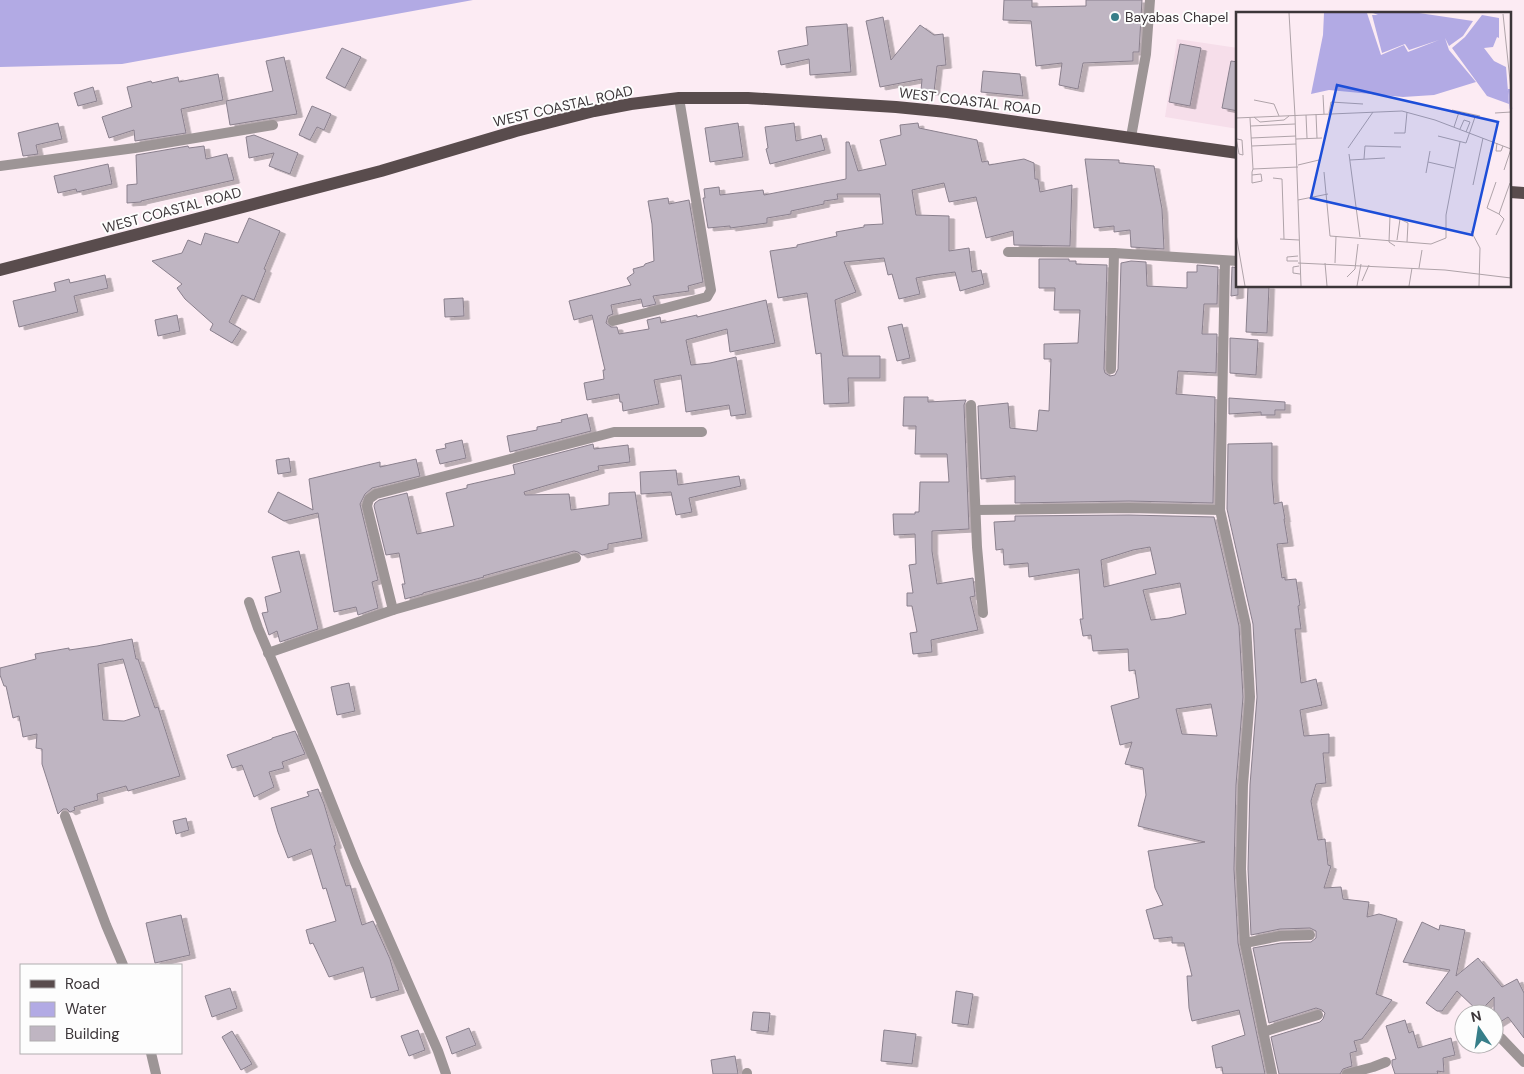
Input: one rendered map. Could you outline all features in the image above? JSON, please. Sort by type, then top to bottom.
[{"type":"main road","name":"WEST COASTAL ROAD","points":[[0,270],[381,172],[516,131],[585,113],[679,98],[748,98],[947,112],[1236,153]]},
{"type":"street","points":[[1132,137],[1146,54],[1150,0]]},
{"type":"street","points":[[613,321],[707,296],[711,290],[679,98]]},
{"type":"street","points":[[0,166],[135,148],[273,125]]},
{"type":"street","points":[[1008,252],[1114,253],[1236,261]]},
{"type":"street","points":[[1112,369],[1114,253]]},
{"type":"street","points":[[1225,261],[1220,510],[1246,625],[1250,697],[1243,785],[1241,869],[1245,943],[1272,1074]]},
{"type":"street","points":[[971,405],[977,548],[983,613]]},
{"type":"street","points":[[393,610],[367,506],[369,499],[376,494],[614,432],[702,432]]},
{"type":"street","points":[[976,510],[1129,508],[1220,510]]},
{"type":"street","points":[[268,653],[393,610],[576,558]]},
{"type":"street","points":[[249,602],[268,653],[355,862],[438,1051],[446,1074]]},
{"type":"street","points":[[65,816],[123,964]]},
{"type":"street","points":[[1245,943],[1280,936],[1310,935]]},
{"type":"street","points":[[1263,1032],[1318,1015]]},
{"type":"street","points":[[1504,1041],[1524,1062]]},
{"type":"street","points":[[151,1054],[156,1074]]},
{"type":"street","points":[[1347,1074],[1386,1062]]},
{"type":"shaded area","points":[[1177,39],[1236,48],[1236,129],[1165,117]]},
{"type":"water","points":[[0,0],[473,0],[122,64],[0,67]]},
{"type":"building","points":[[1004,0],[1032,0],[1032,7],[1086,6],[1086,0],[1142,0],[1139,52],[1133,52],[1133,61],[1083,63],[1078,89],[1059,85],[1062,63],[1036,66],[1031,21],[1003,20]]},
{"type":"building","points":[[883,17],[891,60],[920,25],[934,35],[943,34],[946,65],[937,66],[934,92],[921,91],[922,79],[880,87],[866,21]]},
{"type":"building","points":[[847,24],[851,72],[810,75],[809,59],[781,65],[778,51],[808,45],[806,27]]},
{"type":"building","points":[[1180,44],[1201,48],[1190,106],[1169,102]]},
{"type":"building","points":[[342,48],[361,57],[345,88],[326,78]]},
{"type":"building","points":[[284,57],[297,114],[230,125],[226,101],[273,91],[266,61]]},
{"type":"building","points":[[1231,61],[1236,62],[1236,111],[1222,108]]},
{"type":"building","points":[[983,71],[1020,74],[1023,96],[981,92]]},
{"type":"building","points":[[218,74],[223,100],[181,109],[186,133],[135,141],[134,130],[109,138],[102,117],[132,107],[127,87],[178,77],[179,82]]},
{"type":"building","points":[[93,87],[97,101],[78,106],[74,93]]},
{"type":"building","points":[[312,106],[331,114],[324,130],[317,127],[310,140],[299,135]]},
{"type":"building","points":[[58,123],[62,139],[36,145],[38,154],[23,156],[18,133]]},
{"type":"building","points":[[738,123],[743,157],[710,162],[705,128]]},
{"type":"building","points":[[794,123],[796,141],[821,135],[825,150],[770,164],[766,149],[768,148],[765,127]]},
{"type":"building","points":[[918,123],[919,128],[977,140],[982,162],[988,161],[989,165],[1024,159],[1034,163],[1035,179],[1038,179],[1040,192],[1072,185],[1070,246],[1014,245],[1013,231],[986,238],[976,197],[949,202],[944,183],[912,190],[916,215],[949,216],[949,251],[969,248],[972,272],[981,270],[984,284],[960,291],[955,272],[932,275],[916,278],[920,294],[899,299],[892,274],[888,275],[884,258],[844,262],[856,292],[835,300],[843,356],[880,356],[880,378],[848,378],[849,403],[824,404],[821,353],[816,354],[807,293],[778,298],[770,251],[797,247],[797,245],[837,236],[836,232],[864,227],[864,225],[883,224],[880,194],[837,194],[838,199],[824,201],[824,204],[791,211],[791,214],[767,218],[767,223],[730,228],[730,226],[708,228],[703,198],[705,198],[704,189],[719,187],[720,195],[763,190],[764,195],[846,179],[846,142],[849,142],[858,171],[886,165],[880,140],[901,135],[900,125]]},
{"type":"building","points":[[254,135],[298,153],[290,174],[269,166],[274,153],[249,158],[246,137]]},
{"type":"building","points":[[188,146],[189,148],[204,146],[206,159],[227,154],[234,180],[141,202],[127,203],[127,185],[137,184],[136,155]]},
{"type":"building","points":[[1085,159],[1119,160],[1119,163],[1154,166],[1162,209],[1164,249],[1131,247],[1130,230],[1114,232],[1114,226],[1094,228]]},
{"type":"building","points":[[108,164],[112,184],[77,192],[76,189],[58,193],[54,176]]},
{"type":"building","points":[[668,198],[669,204],[689,200],[703,282],[688,286],[689,291],[653,296],[656,304],[643,307],[641,299],[611,305],[613,314],[608,316],[606,323],[611,327],[617,327],[619,334],[649,329],[647,320],[660,317],[661,323],[697,315],[697,317],[766,300],[775,343],[730,352],[727,329],[686,340],[691,365],[736,357],[746,414],[731,416],[729,405],[686,412],[681,375],[654,380],[659,404],[623,411],[619,394],[587,400],[584,383],[604,379],[603,370],[605,370],[592,315],[574,320],[569,301],[631,285],[627,278],[634,273],[633,269],[654,261],[652,224],[648,201]]},
{"type":"building","points":[[249,218],[280,231],[264,269],[266,270],[254,300],[242,295],[229,322],[241,329],[232,343],[210,330],[213,324],[185,299],[177,288],[182,284],[152,261],[182,253],[188,240],[201,245],[205,233],[238,243]]},
{"type":"building","points":[[1039,259],[1069,259],[1069,261],[1076,261],[1076,264],[1107,265],[1104,369],[1105,373],[1110,376],[1115,375],[1118,369],[1121,263],[1131,261],[1146,262],[1147,286],[1187,288],[1187,272],[1197,272],[1197,265],[1218,267],[1217,304],[1204,304],[1202,334],[1217,334],[1216,373],[1178,371],[1176,394],[1215,397],[1213,503],[1129,501],[1015,503],[1015,476],[981,479],[978,406],[1008,403],[1010,428],[1037,431],[1039,410],[1049,411],[1051,359],[1044,359],[1044,344],[1078,343],[1080,310],[1054,310],[1055,288],[1039,288]]},
{"type":"building","points":[[1232,267],[1236,268],[1238,295],[1231,296]]},
{"type":"building","points":[[105,275],[108,288],[74,296],[78,312],[19,327],[13,301],[56,291],[54,283],[69,279],[70,283]]},
{"type":"building","points":[[1248,288],[1269,288],[1267,333],[1246,332]]},
{"type":"building","points":[[463,298],[464,316],[445,317],[444,299]]},
{"type":"building","points":[[177,315],[180,331],[158,336],[155,320]]},
{"type":"building","points":[[902,324],[910,358],[897,361],[888,327]]},
{"type":"building","points":[[1230,338],[1258,340],[1256,375],[1230,373]]},
{"type":"building","points":[[904,397],[928,397],[928,402],[966,400],[964,405],[969,529],[932,531],[932,551],[937,584],[973,578],[975,596],[970,597],[978,630],[931,640],[932,652],[913,654],[910,633],[917,632],[912,606],[907,606],[907,593],[913,593],[909,565],[916,564],[915,534],[894,535],[893,514],[915,514],[915,512],[919,512],[920,482],[949,482],[947,454],[915,454],[916,426],[903,426]]},
{"type":"building","points":[[1229,398],[1285,402],[1285,410],[1275,410],[1275,415],[1261,415],[1261,412],[1229,414]]},
{"type":"building","points":[[587,414],[591,431],[510,452],[507,436],[537,430],[537,427]]},
{"type":"building","points":[[462,440],[466,458],[440,464],[436,450],[446,448],[445,444]]},
{"type":"building","points":[[1272,443],[1274,504],[1282,502],[1288,543],[1277,544],[1282,578],[1285,577],[1285,580],[1296,579],[1300,605],[1298,606],[1301,629],[1295,629],[1301,683],[1316,679],[1322,705],[1300,710],[1304,736],[1329,734],[1329,753],[1323,753],[1326,783],[1316,784],[1311,801],[1318,840],[1325,839],[1328,865],[1331,866],[1324,888],[1341,887],[1343,899],[1369,902],[1367,917],[1379,914],[1397,919],[1376,994],[1392,1000],[1362,1039],[1354,1041],[1357,1051],[1350,1053],[1352,1066],[1343,1069],[1340,1074],[1279,1074],[1271,1037],[1320,1022],[1325,1013],[1316,1008],[1269,1023],[1253,948],[1281,943],[1311,942],[1316,938],[1316,931],[1310,928],[1280,929],[1251,935],[1248,869],[1250,785],[1257,697],[1253,624],[1227,509],[1228,444]]},
{"type":"building","points":[[593,444],[594,449],[628,445],[630,462],[598,466],[599,470],[524,492],[525,495],[569,494],[571,510],[609,505],[609,493],[635,492],[642,538],[608,544],[608,549],[582,555],[574,551],[405,599],[402,584],[405,584],[399,553],[386,555],[374,506],[375,503],[379,500],[407,493],[417,534],[454,526],[446,493],[467,488],[467,485],[515,474],[513,465]]},
{"type":"building","points":[[289,458],[291,472],[278,474],[276,460]]},
{"type":"building","points":[[416,459],[420,476],[372,488],[365,494],[360,504],[378,580],[372,582],[378,608],[358,615],[356,607],[334,612],[318,513],[284,521],[268,512],[278,492],[313,510],[309,479],[380,462],[380,467]]},
{"type":"building","points":[[676,470],[678,485],[739,476],[741,486],[689,498],[692,512],[676,515],[671,492],[641,494],[640,472]]},
{"type":"building","points":[[1129,515],[1214,517],[1239,626],[1243,697],[1236,785],[1234,869],[1238,943],[1265,1074],[1223,1074],[1222,1067],[1216,1068],[1212,1046],[1245,1035],[1239,1010],[1192,1021],[1189,1008],[1187,976],[1192,976],[1184,943],[1172,943],[1172,937],[1154,939],[1146,910],[1163,905],[1155,888],[1148,851],[1205,842],[1138,826],[1146,795],[1143,768],[1125,764],[1132,742],[1120,745],[1111,706],[1139,698],[1135,670],[1129,671],[1128,649],[1093,651],[1091,635],[1083,636],[1080,619],[1083,619],[1079,569],[1029,577],[1028,563],[1004,565],[1003,549],[996,550],[994,522],[1015,521],[1015,516]],"holes":[[[1150,547],[1156,574],[1104,587],[1101,560]],[[1180,583],[1186,614],[1151,620],[1143,590]],[[1211,704],[1217,736],[1182,734],[1176,709]]]},
{"type":"building","points":[[299,551],[318,629],[280,642],[277,631],[269,635],[262,613],[268,612],[265,597],[281,592],[272,557]]},
{"type":"building","points":[[132,639],[136,659],[138,659],[155,708],[158,707],[180,776],[128,791],[126,786],[97,794],[98,800],[74,807],[75,810],[70,812],[67,809],[63,809],[58,814],[42,764],[42,749],[36,748],[37,734],[23,737],[19,716],[13,718],[6,686],[4,686],[0,675],[0,668],[36,659],[35,654],[69,648],[69,650]],"holes":[[[123,659],[140,716],[124,721],[103,720],[98,664]]]},
{"type":"building","points":[[349,683],[355,711],[337,715],[331,687]]},
{"type":"building","points":[[295,731],[305,754],[282,762],[284,768],[269,772],[274,787],[254,797],[242,765],[232,768],[227,755]]},
{"type":"building","points":[[318,789],[336,845],[334,846],[346,886],[350,885],[362,925],[373,921],[390,959],[399,990],[371,998],[363,967],[329,977],[313,943],[310,944],[306,930],[336,921],[326,888],[323,889],[311,849],[288,858],[271,808],[309,796],[307,792]]},
{"type":"building","points":[[186,818],[189,830],[176,834],[173,821]]},
{"type":"building","points":[[181,915],[190,955],[155,963],[146,923]]},
{"type":"building","points":[[1422,922],[1439,930],[1440,925],[1465,930],[1456,976],[1478,958],[1502,987],[1517,979],[1524,993],[1524,1038],[1508,1017],[1504,1020],[1504,1004],[1494,1004],[1494,997],[1487,1004],[1471,1004],[1457,991],[1442,1011],[1437,1011],[1426,1003],[1450,970],[1403,962]]},
{"type":"building","points":[[230,988],[237,1008],[212,1017],[205,996]]},
{"type":"building","points":[[956,991],[973,994],[968,1025],[952,1023]]},
{"type":"building","points":[[753,1012],[770,1013],[768,1032],[751,1030]]},
{"type":"building","points":[[1405,1020],[1409,1033],[1413,1031],[1418,1048],[1451,1038],[1455,1055],[1443,1058],[1444,1072],[1437,1071],[1438,1074],[1395,1074],[1392,1060],[1396,1059],[1386,1026]]},
{"type":"building","points":[[469,1028],[476,1045],[452,1054],[446,1037]]},
{"type":"building","points":[[418,1030],[425,1050],[409,1056],[401,1036]]},
{"type":"building","points":[[884,1030],[916,1034],[912,1064],[881,1061]]},
{"type":"building","points":[[232,1031],[252,1064],[241,1070],[222,1037]]},
{"type":"building","points":[[735,1056],[738,1074],[713,1074],[711,1060]]},
{"type":"place","name":"Bayabas Chapel","points":[[1115,17]]}]
